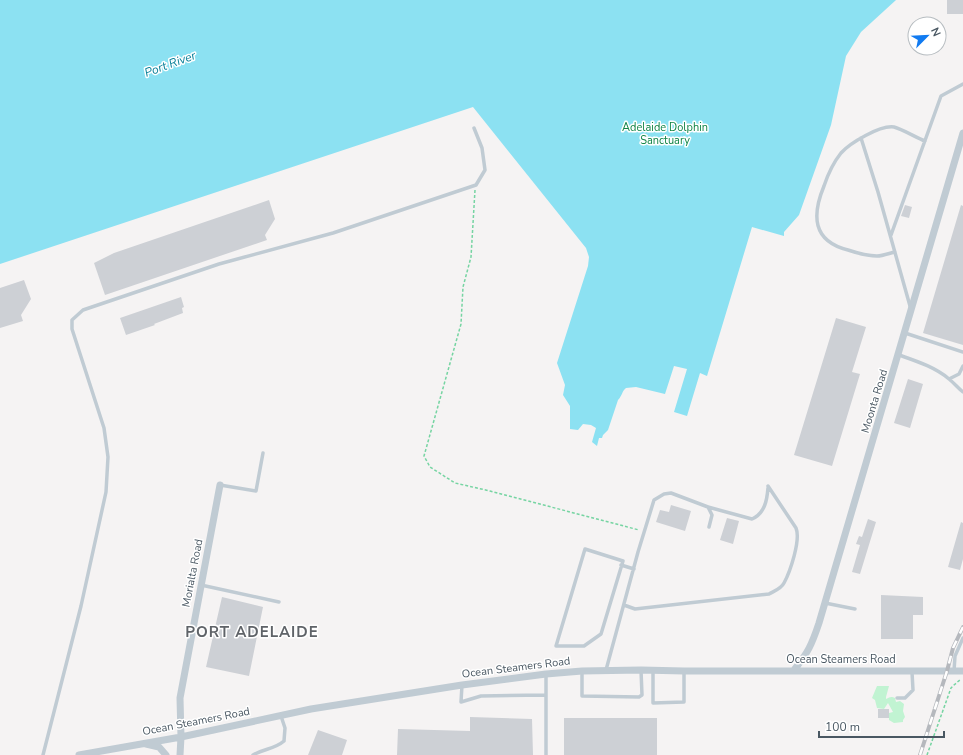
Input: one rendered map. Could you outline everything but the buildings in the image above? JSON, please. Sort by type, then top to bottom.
[{"type":"street","name":"Moonta Road","points":[[794,670],[813,643],[912,311],[963,133]]},
{"type":"street","name":"Morialta Road","points":[[180,755],[180,698],[220,485]]},
{"type":"street","name":"Ocean Steamers Road","points":[[79,755],[181,737],[311,709],[462,685],[546,674],[606,670],[963,671]]},
{"type":"street","points":[[142,743],[159,747],[166,755]]},
{"type":"lane","points":[[891,236],[941,96],[963,84]]},
{"type":"lane","points":[[895,252],[878,256],[843,249],[830,243],[820,232],[816,222],[818,198],[830,170],[841,153],[861,138],[878,130],[894,127],[925,141]]},
{"type":"lane","points":[[43,755],[81,606],[106,492],[108,457],[104,428],[72,329],[72,320],[83,310],[219,264],[333,233],[476,185],[485,170],[482,148],[474,128]]},
{"type":"lane","points":[[861,138],[912,311]]},
{"type":"lane","points":[[905,333],[963,352]]},
{"type":"lane","points":[[899,355],[926,365],[949,378],[963,392]]},
{"type":"lane","points":[[949,378],[959,374],[963,366]]},
{"type":"lane","points":[[220,485],[256,492],[262,453]]},
{"type":"lane","points":[[606,670],[624,605],[654,500],[658,496],[671,493],[708,507],[752,519],[758,516],[764,509],[768,486],[798,532],[791,565],[784,583],[769,594],[636,609],[624,605]]},
{"type":"lane","points":[[708,507],[712,515],[709,527]]},
{"type":"lane","points":[[585,548],[623,561],[621,565],[601,634],[584,646],[556,646],[585,548]]},
{"type":"lane","points":[[621,565],[634,570]]},
{"type":"lane","points":[[201,585],[280,602]]},
{"type":"lane","points":[[825,603],[855,609]]},
{"type":"lane","points":[[954,671],[955,656],[963,638]]},
{"type":"lane","points":[[582,671],[582,696],[639,696],[642,694],[641,670]]},
{"type":"lane","points":[[653,670],[653,703],[684,702],[684,671]]},
{"type":"lane","points":[[897,698],[905,698],[913,690],[912,670]]},
{"type":"lane","points":[[546,674],[546,755]]},
{"type":"lane","points":[[462,685],[461,702],[481,696],[545,695]]},
{"type":"lane","points":[[253,755],[263,750],[278,746],[284,741],[285,728],[281,716]]},
{"type":"path","points":[[476,185],[471,257],[463,287],[461,324],[424,456],[430,467],[455,483],[645,532]]},
{"type":"path","points":[[927,755],[951,688],[963,678]]},
{"type":"green space","points":[[877,686],[889,686],[886,699],[892,697],[895,698],[896,702],[900,701],[904,704],[903,711],[905,717],[903,722],[894,723],[889,720],[889,713],[893,712],[888,703],[884,709],[877,708],[875,700],[872,698]]},
{"type":"water","name":"Port River","points":[[0,0],[896,0],[861,32],[846,56],[831,125],[799,215],[784,232],[784,236],[752,227],[707,376],[700,373],[687,416],[674,412],[687,369],[674,366],[665,394],[636,387],[625,389],[618,400],[608,430],[602,438],[599,438],[597,446],[592,442],[596,428],[591,425],[583,424],[578,430],[570,429],[570,406],[563,395],[565,385],[557,363],[588,266],[589,257],[586,248],[473,107],[0,264]]},
{"type":"railway","points":[[920,755],[953,648],[963,627]]},
{"type":"district","name":"PORT ADELAIDE","points":[[252,632]]},
{"type":"park label","name":"Adelaide Dolphin Sanctuary","points":[[665,133]]}]
